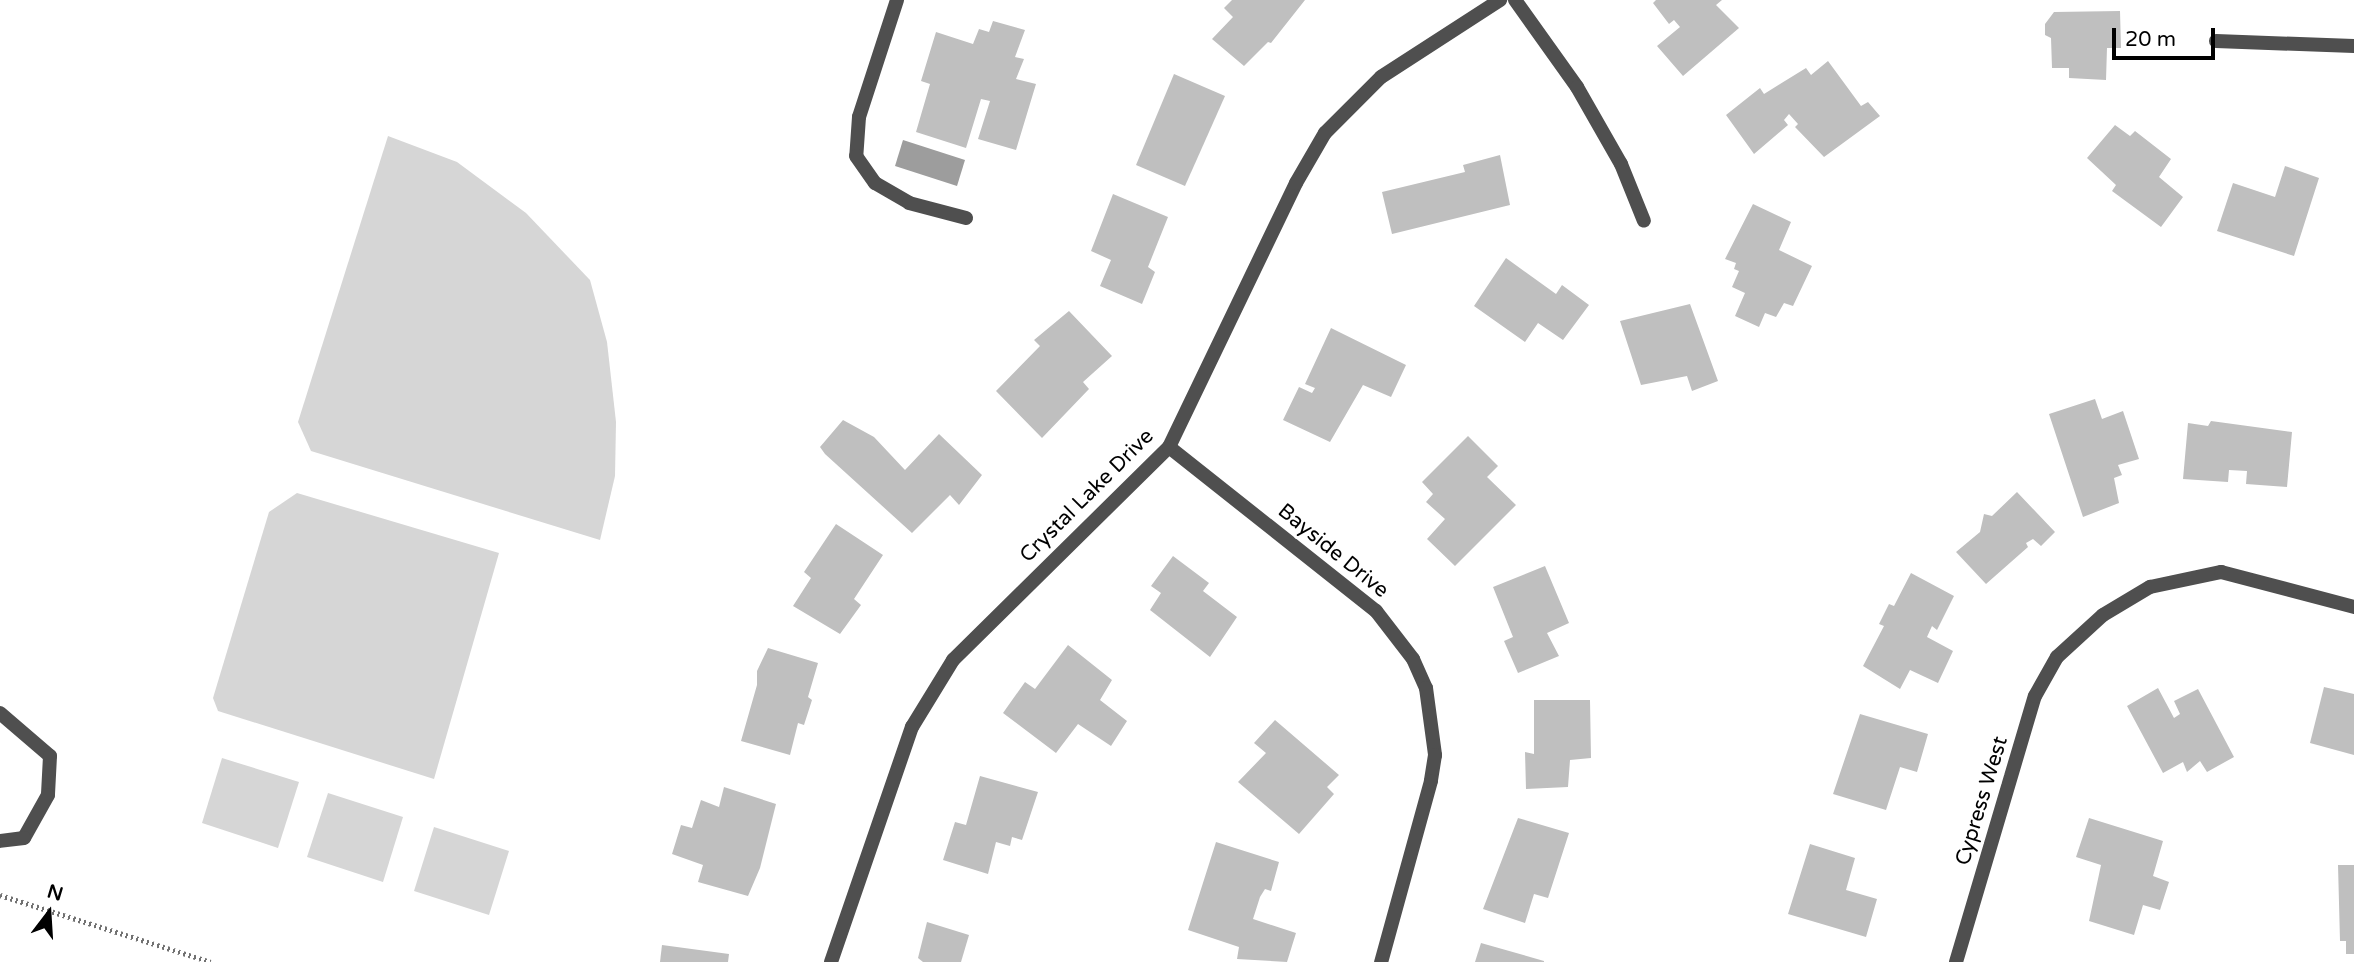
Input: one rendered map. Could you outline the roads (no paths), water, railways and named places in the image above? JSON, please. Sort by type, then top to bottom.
[{"type":"street","points":[[897,0],[859,117],[856,156],[874,183],[909,203],[966,218]]},
{"type":"street","name":"Crystal Lake Drive","points":[[831,962],[912,727],[953,660],[1168,447],[1296,183],[1325,134],[1381,77],[1500,0]]},
{"type":"street","points":[[1515,0],[1577,87],[1621,164],[1644,221]]},
{"type":"street","points":[[2216,41],[2354,46]]},
{"type":"street","name":"Bayside Drive","points":[[1168,447],[1376,611],[1413,659],[1426,688],[1435,755],[1431,781],[1381,962]]},
{"type":"street","name":"Cypress West","points":[[1956,962],[2035,696],[2057,657],[2104,615],[2150,587],[2221,572],[2354,607]]},
{"type":"street","points":[[0,713],[50,756],[48,795],[24,838],[0,841]]}]
